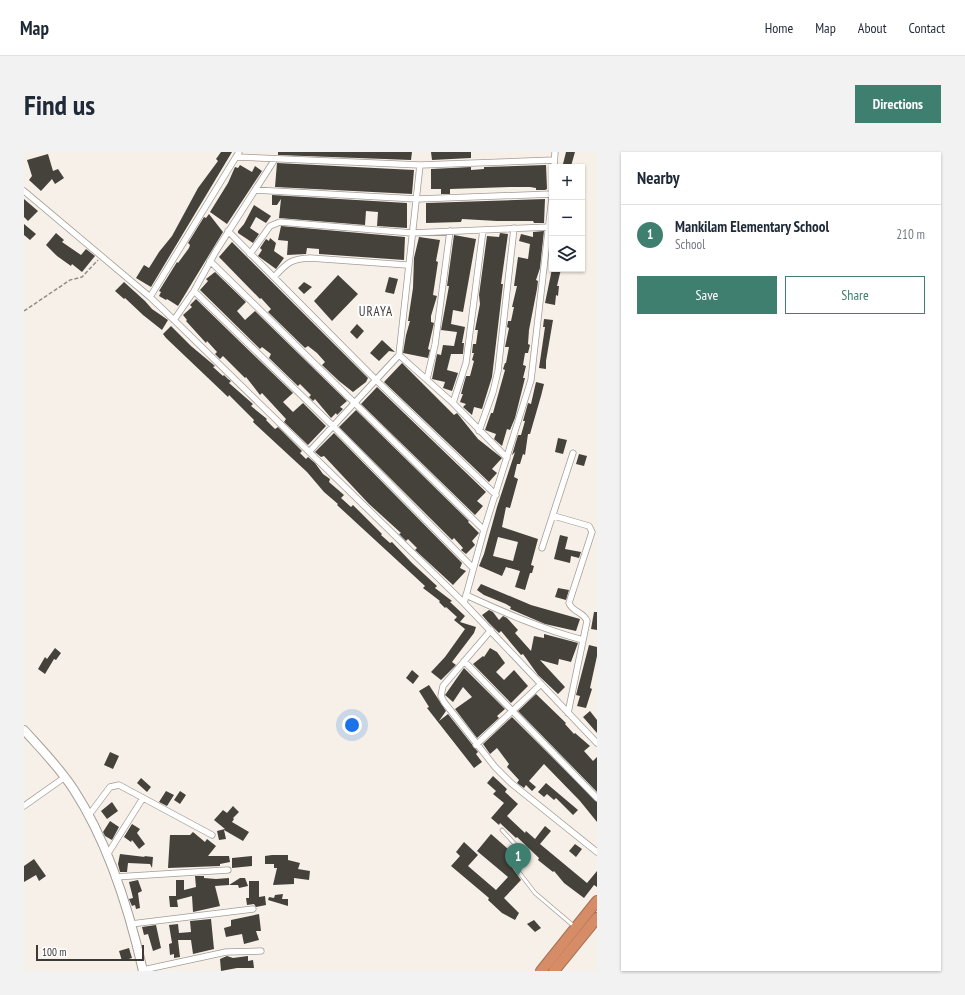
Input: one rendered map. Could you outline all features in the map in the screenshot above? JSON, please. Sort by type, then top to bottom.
[{"type":"highway","points":[[540,971],[597,901]]},
{"type":"highway","points":[[554,971],[597,918]]},
{"type":"street","points":[[554,164],[555,152]]},
{"type":"street","points":[[150,297],[238,154],[275,159],[420,165],[554,160]]},
{"type":"street","points":[[174,320],[194,291],[228,231],[275,159]]},
{"type":"street","points":[[309,452],[399,355],[420,165]]},
{"type":"street","points":[[255,190],[417,199],[549,195]]},
{"type":"street","points":[[24,191],[150,297],[174,320],[464,603],[597,743]]},
{"type":"street","points":[[250,254],[270,226],[280,222],[412,233],[549,227],[531,380],[484,530],[464,603]]},
{"type":"street","points":[[479,431],[493,392],[498,371],[514,228]]},
{"type":"street","points":[[453,403],[466,364],[483,230]]},
{"type":"street","points":[[228,231],[376,380],[496,495]]},
{"type":"street","points":[[428,379],[435,344],[450,231]]},
{"type":"street","points":[[274,277],[285,265],[296,259],[310,258],[408,265]]},
{"type":"street","points":[[210,262],[484,530]]},
{"type":"street","points":[[194,291],[332,426],[473,568]]},
{"type":"street","points":[[399,355],[428,379],[507,458]]},
{"type":"street","points":[[542,548],[554,516],[573,453]]},
{"type":"street","points":[[554,516],[589,526],[592,530],[592,536],[570,603],[572,608],[586,618],[568,713]]},
{"type":"street","points":[[466,595],[512,617],[551,632],[583,640]]},
{"type":"street","points":[[490,630],[443,686],[441,696],[476,745],[495,767],[511,783],[597,852]]},
{"type":"street","points":[[464,661],[597,798]]},
{"type":"street","points":[[476,745],[514,711],[541,684]]},
{"type":"street","points":[[24,730],[64,776],[89,815],[115,877],[131,924],[143,971],[226,952],[261,951]]},
{"type":"street","points":[[24,806],[64,776]]},
{"type":"street","points":[[89,815],[110,787],[119,785],[212,835]]},
{"type":"street","points":[[107,855],[143,798]]},
{"type":"street","points":[[115,877],[228,870]]},
{"type":"street","points":[[131,924],[253,909]]},
{"type":"lane","points":[[502,830],[523,853],[516,867],[532,890],[575,927]]},
{"type":"path","points":[[24,312],[65,283],[88,273],[102,256]]},
{"type":"building","points":[[221,152],[232,152],[151,287],[136,278],[144,265],[149,268],[159,252],[172,236],[198,188],[218,161],[216,159]]},
{"type":"building","points":[[278,152],[412,152],[411,160],[278,155]]},
{"type":"building","points":[[431,152],[471,152],[471,158],[432,160]]},
{"type":"building","points":[[566,152],[575,152],[572,164],[563,164]]},
{"type":"building","points":[[48,154],[53,171],[58,169],[64,178],[55,184],[52,179],[41,191],[29,180],[32,176],[27,160]]},
{"type":"building","points":[[277,163],[414,170],[412,194],[275,187]]},
{"type":"building","points":[[240,165],[252,172],[255,166],[262,171],[227,224],[210,212],[228,183],[235,167],[238,168]]},
{"type":"building","points":[[546,165],[547,189],[545,190],[536,190],[536,188],[530,187],[450,189],[450,194],[441,194],[441,189],[431,189],[431,169],[471,167],[471,170],[484,169],[484,167]]},
{"type":"building","points":[[272,195],[407,203],[407,228],[377,226],[378,212],[366,211],[365,225],[279,218],[281,199],[277,205],[272,205]]},
{"type":"building","points":[[24,199],[38,211],[28,221],[24,217]]},
{"type":"building","points":[[545,199],[544,223],[534,223],[533,221],[462,219],[461,222],[426,223],[426,203]]},
{"type":"building","points":[[254,205],[271,216],[266,223],[256,217],[250,228],[259,234],[253,243],[238,233],[238,231],[244,224]]},
{"type":"building","points":[[209,214],[223,232],[178,306],[159,296],[161,292],[159,291],[177,262],[178,263],[189,248],[190,245],[188,243],[204,217],[206,218]]},
{"type":"building","points":[[24,224],[36,234],[30,240],[24,235]]},
{"type":"building","points":[[281,226],[405,237],[404,260],[319,254],[319,249],[307,248],[306,254],[287,255],[288,241],[278,240]]},
{"type":"building","points":[[544,231],[540,268],[536,280],[538,281],[537,289],[529,330],[528,344],[530,345],[528,353],[525,353],[523,365],[526,366],[523,378],[525,378],[515,418],[510,430],[507,429],[502,446],[494,439],[496,434],[485,430],[491,413],[493,413],[505,370],[503,369],[506,363],[509,347],[505,347],[509,328],[507,327],[508,321],[511,321],[514,307],[512,307],[517,286],[514,286],[518,257],[528,259],[530,244],[519,241],[521,234],[533,237],[533,232]]},
{"type":"building","points":[[56,233],[64,240],[62,242],[81,255],[86,249],[95,256],[82,272],[72,264],[71,266],[57,256],[46,245]]},
{"type":"building","points":[[500,233],[508,234],[501,284],[503,284],[492,377],[482,409],[474,407],[472,415],[463,407],[466,404],[460,402],[463,394],[461,394],[466,376],[470,376],[474,361],[472,360],[474,353],[472,353],[473,344],[476,344],[478,330],[475,330],[480,304],[479,295],[487,236],[499,237]]},
{"type":"building","points":[[454,235],[476,239],[463,312],[453,310],[451,324],[465,327],[462,343],[464,343],[463,354],[451,354],[447,370],[458,373],[452,391],[443,388],[445,382],[432,379],[437,354],[441,355],[443,345],[454,346],[457,332],[441,330],[449,286],[447,286]]},
{"type":"building","points":[[419,237],[440,240],[436,261],[438,262],[433,295],[437,296],[431,316],[431,322],[434,323],[428,349],[430,350],[428,358],[403,353],[410,321],[408,321],[413,288],[414,258]]},
{"type":"building","points":[[270,238],[276,243],[274,251],[284,258],[276,269],[258,256],[262,250],[260,248],[266,239],[269,241]]},
{"type":"building","points":[[232,242],[368,378],[366,382],[353,392],[322,365],[325,362],[317,353],[308,346],[305,348],[268,312],[271,309],[219,257]]},
{"type":"building","points":[[215,272],[246,302],[237,311],[245,320],[255,311],[347,401],[340,407],[343,409],[337,415],[336,413],[331,418],[315,399],[313,401],[309,397],[311,395],[300,384],[298,386],[269,358],[271,354],[262,347],[260,349],[200,290],[208,281],[206,279]]},
{"type":"building","points":[[551,272],[560,272],[557,286],[559,286],[558,296],[556,295],[555,305],[545,303]]},
{"type":"building","points":[[338,275],[358,294],[332,321],[314,301]]},
{"type":"building","points":[[389,277],[398,279],[394,294],[385,292]]},
{"type":"building","points":[[124,282],[152,309],[168,320],[162,330],[115,291]]},
{"type":"building","points":[[304,282],[312,287],[304,294],[298,288]]},
{"type":"building","points":[[196,299],[293,393],[283,402],[293,412],[303,403],[326,426],[308,445],[284,422],[286,419],[262,393],[260,395],[246,377],[245,378],[223,356],[220,359],[215,354],[217,352],[207,341],[206,343],[186,321],[187,320],[183,315],[192,307],[190,305]]},
{"type":"building","points":[[544,319],[553,320],[546,369],[539,368],[545,327],[543,327]]},
{"type":"building","points":[[357,324],[364,331],[357,339],[350,332]]},
{"type":"building","points":[[171,326],[191,346],[215,366],[213,367],[231,381],[229,383],[253,404],[251,406],[267,419],[266,420],[275,429],[278,427],[302,451],[300,453],[306,459],[308,457],[315,463],[323,474],[330,479],[329,482],[344,495],[341,498],[351,507],[353,505],[382,534],[381,535],[390,543],[392,542],[437,586],[435,588],[452,601],[450,602],[465,616],[460,622],[476,627],[474,633],[452,662],[456,665],[441,680],[431,672],[445,657],[465,629],[454,620],[457,617],[423,588],[425,586],[337,505],[338,504],[324,492],[307,472],[253,422],[254,420],[229,395],[228,397],[166,338],[163,334]]},
{"type":"building","points":[[382,340],[395,352],[389,351],[379,361],[370,353]]},
{"type":"building","points":[[402,363],[454,415],[457,413],[478,439],[502,458],[492,469],[497,473],[489,482],[384,382]]},
{"type":"building","points":[[536,382],[544,384],[530,434],[528,434],[525,455],[523,454],[520,464],[517,464],[514,477],[518,479],[510,508],[506,507],[502,527],[538,539],[531,565],[534,566],[532,573],[530,573],[525,590],[515,587],[520,571],[506,567],[502,576],[479,566],[515,452],[512,455],[518,435],[521,435],[528,403],[531,404]],"holes":[[[498,537],[518,542],[513,561],[493,556]]]},
{"type":"building","points":[[377,387],[486,492],[477,501],[483,506],[475,515],[361,404]]},
{"type":"building","points":[[356,410],[469,521],[468,522],[479,533],[472,541],[475,545],[466,554],[461,550],[463,548],[454,538],[452,540],[339,427]]},
{"type":"building","points":[[334,433],[462,563],[460,568],[466,571],[453,585],[415,550],[417,548],[408,539],[406,541],[399,534],[401,533],[369,504],[324,456],[321,457],[315,452]]},
{"type":"building","points":[[558,438],[567,440],[563,454],[555,452]]},
{"type":"building","points":[[579,454],[587,456],[584,466],[576,464]]},
{"type":"building","points":[[560,535],[568,537],[565,549],[581,552],[579,558],[571,556],[570,563],[554,559]]},
{"type":"building","points":[[481,584],[531,605],[580,619],[576,631],[545,624],[510,609],[511,607],[506,604],[484,595],[477,590]]},
{"type":"building","points":[[558,588],[569,590],[566,600],[555,597]]},
{"type":"building","points":[[489,610],[493,612],[499,620],[503,616],[507,618],[518,630],[515,633],[531,651],[534,636],[544,638],[544,634],[578,643],[571,662],[559,659],[558,665],[540,660],[565,687],[558,694],[538,675],[523,654],[521,655],[501,631],[499,633],[482,615]]},
{"type":"building","points":[[594,612],[597,612],[597,630],[591,629]]},
{"type":"building","points":[[589,645],[597,647],[597,656],[590,688],[592,689],[586,708],[577,706],[580,696],[576,695]]},
{"type":"building","points":[[55,648],[61,653],[56,660],[54,659],[45,674],[38,669],[45,657],[47,659]]},
{"type":"building","points":[[490,648],[497,652],[505,663],[496,672],[504,680],[514,670],[528,686],[511,703],[473,664],[483,656],[484,657]]},
{"type":"building","points":[[464,668],[505,709],[497,716],[499,718],[477,738],[455,709],[472,697],[463,687],[453,702],[445,695]]},
{"type":"building","points":[[412,670],[419,676],[413,684],[406,678]]},
{"type":"building","points":[[429,685],[446,711],[439,721],[448,714],[478,752],[476,754],[482,762],[474,768],[427,708],[429,707],[419,691]]},
{"type":"building","points":[[536,694],[566,723],[565,724],[574,734],[575,733],[590,746],[584,751],[593,761],[597,757],[597,792],[518,711]]},
{"type":"building","points":[[590,711],[597,720],[597,733],[583,717]]},
{"type":"building","points":[[512,717],[597,802],[597,822],[580,801],[544,764],[529,781],[536,787],[532,791],[526,785],[524,788],[517,783],[519,780],[507,767],[509,764],[497,748],[490,754],[483,744]]},
{"type":"building","points":[[110,752],[119,756],[113,769],[104,765]]},
{"type":"building","points":[[493,776],[507,789],[505,792],[518,804],[507,816],[525,833],[526,831],[535,839],[545,826],[551,831],[540,844],[587,883],[597,871],[597,887],[594,885],[584,898],[564,883],[554,871],[553,872],[538,860],[539,858],[517,837],[516,838],[500,823],[499,825],[491,818],[504,803],[493,794],[496,791],[487,783]]},
{"type":"building","points":[[141,778],[151,787],[147,792],[137,783]]},
{"type":"building","points":[[546,783],[578,810],[573,815],[556,798],[554,800],[547,794],[544,797],[538,792]]},
{"type":"building","points":[[166,791],[174,795],[167,806],[159,802]]},
{"type":"building","points":[[180,791],[186,795],[180,804],[174,800]]},
{"type":"building","points":[[112,802],[118,811],[107,819],[101,811]]},
{"type":"building","points":[[233,806],[239,812],[233,818],[234,819],[232,822],[249,832],[243,841],[224,830],[226,839],[219,840],[217,831],[225,829],[214,820],[223,810],[227,813]]},
{"type":"building","points":[[110,821],[119,827],[112,840],[105,836],[103,832]]},
{"type":"building","points":[[132,824],[140,829],[137,833],[145,844],[139,849],[132,840],[131,842],[124,837]]},
{"type":"building","points":[[193,832],[205,842],[207,839],[216,846],[208,856],[229,856],[230,862],[220,864],[220,866],[168,868],[170,835],[190,835]]},
{"type":"building","points":[[491,834],[517,857],[511,866],[521,880],[504,898],[519,913],[515,920],[502,913],[488,900],[489,898],[451,866],[460,856],[456,852],[464,842],[478,855],[468,866],[496,890],[508,877],[477,851]]},
{"type":"building","points":[[575,844],[582,849],[576,857],[569,851]]},
{"type":"building","points":[[120,854],[153,857],[152,868],[150,864],[128,863],[127,872],[120,872],[118,864]]},
{"type":"building","points":[[288,855],[288,860],[300,863],[298,869],[310,871],[309,880],[294,878],[294,884],[273,885],[277,868],[274,868],[274,864],[265,864],[265,856]]},
{"type":"building","points":[[252,856],[252,866],[232,868],[232,858]]},
{"type":"building","points":[[34,859],[46,876],[39,881],[36,875],[24,882],[24,866]]},
{"type":"building","points":[[195,876],[204,876],[204,878],[216,879],[229,878],[229,885],[215,886],[220,906],[193,912],[192,896],[177,900],[178,907],[170,907],[169,896],[176,896],[176,880],[184,880],[184,890],[196,887]]},
{"type":"building","points":[[240,878],[245,878],[248,886],[239,888],[238,885],[229,885]]},
{"type":"building","points":[[138,880],[142,891],[138,893],[140,908],[136,909],[135,905],[132,906],[129,899],[133,898],[129,882]]},
{"type":"building","points":[[249,881],[259,881],[259,897],[265,896],[266,905],[256,907],[254,904],[247,905],[246,898],[249,898]]},
{"type":"building","points":[[283,894],[282,899],[288,899],[288,906],[268,900],[269,897],[274,898],[275,895]]},
{"type":"building","points":[[259,914],[261,931],[256,931],[259,940],[244,944],[242,934],[226,937],[224,928],[231,926],[231,920]]},
{"type":"building","points":[[211,919],[214,949],[193,954],[191,940],[178,940],[180,957],[174,958],[174,954],[170,955],[169,944],[172,943],[169,925],[178,924],[179,933],[191,932],[190,921]]},
{"type":"building","points":[[534,920],[541,928],[535,932],[527,924]]},
{"type":"building","points":[[156,925],[161,948],[153,951],[148,934],[144,935],[142,927]]},
{"type":"building","points":[[129,948],[132,958],[122,961],[119,951]]},
{"type":"building","points":[[227,956],[233,958],[248,956],[248,961],[253,960],[254,968],[237,968],[221,971],[220,959]]},
{"type":"place","name":"Mankilam Elementary School","points":[[518,876]]},
{"type":"district","name":"URAYA","points":[[376,311]]}]
